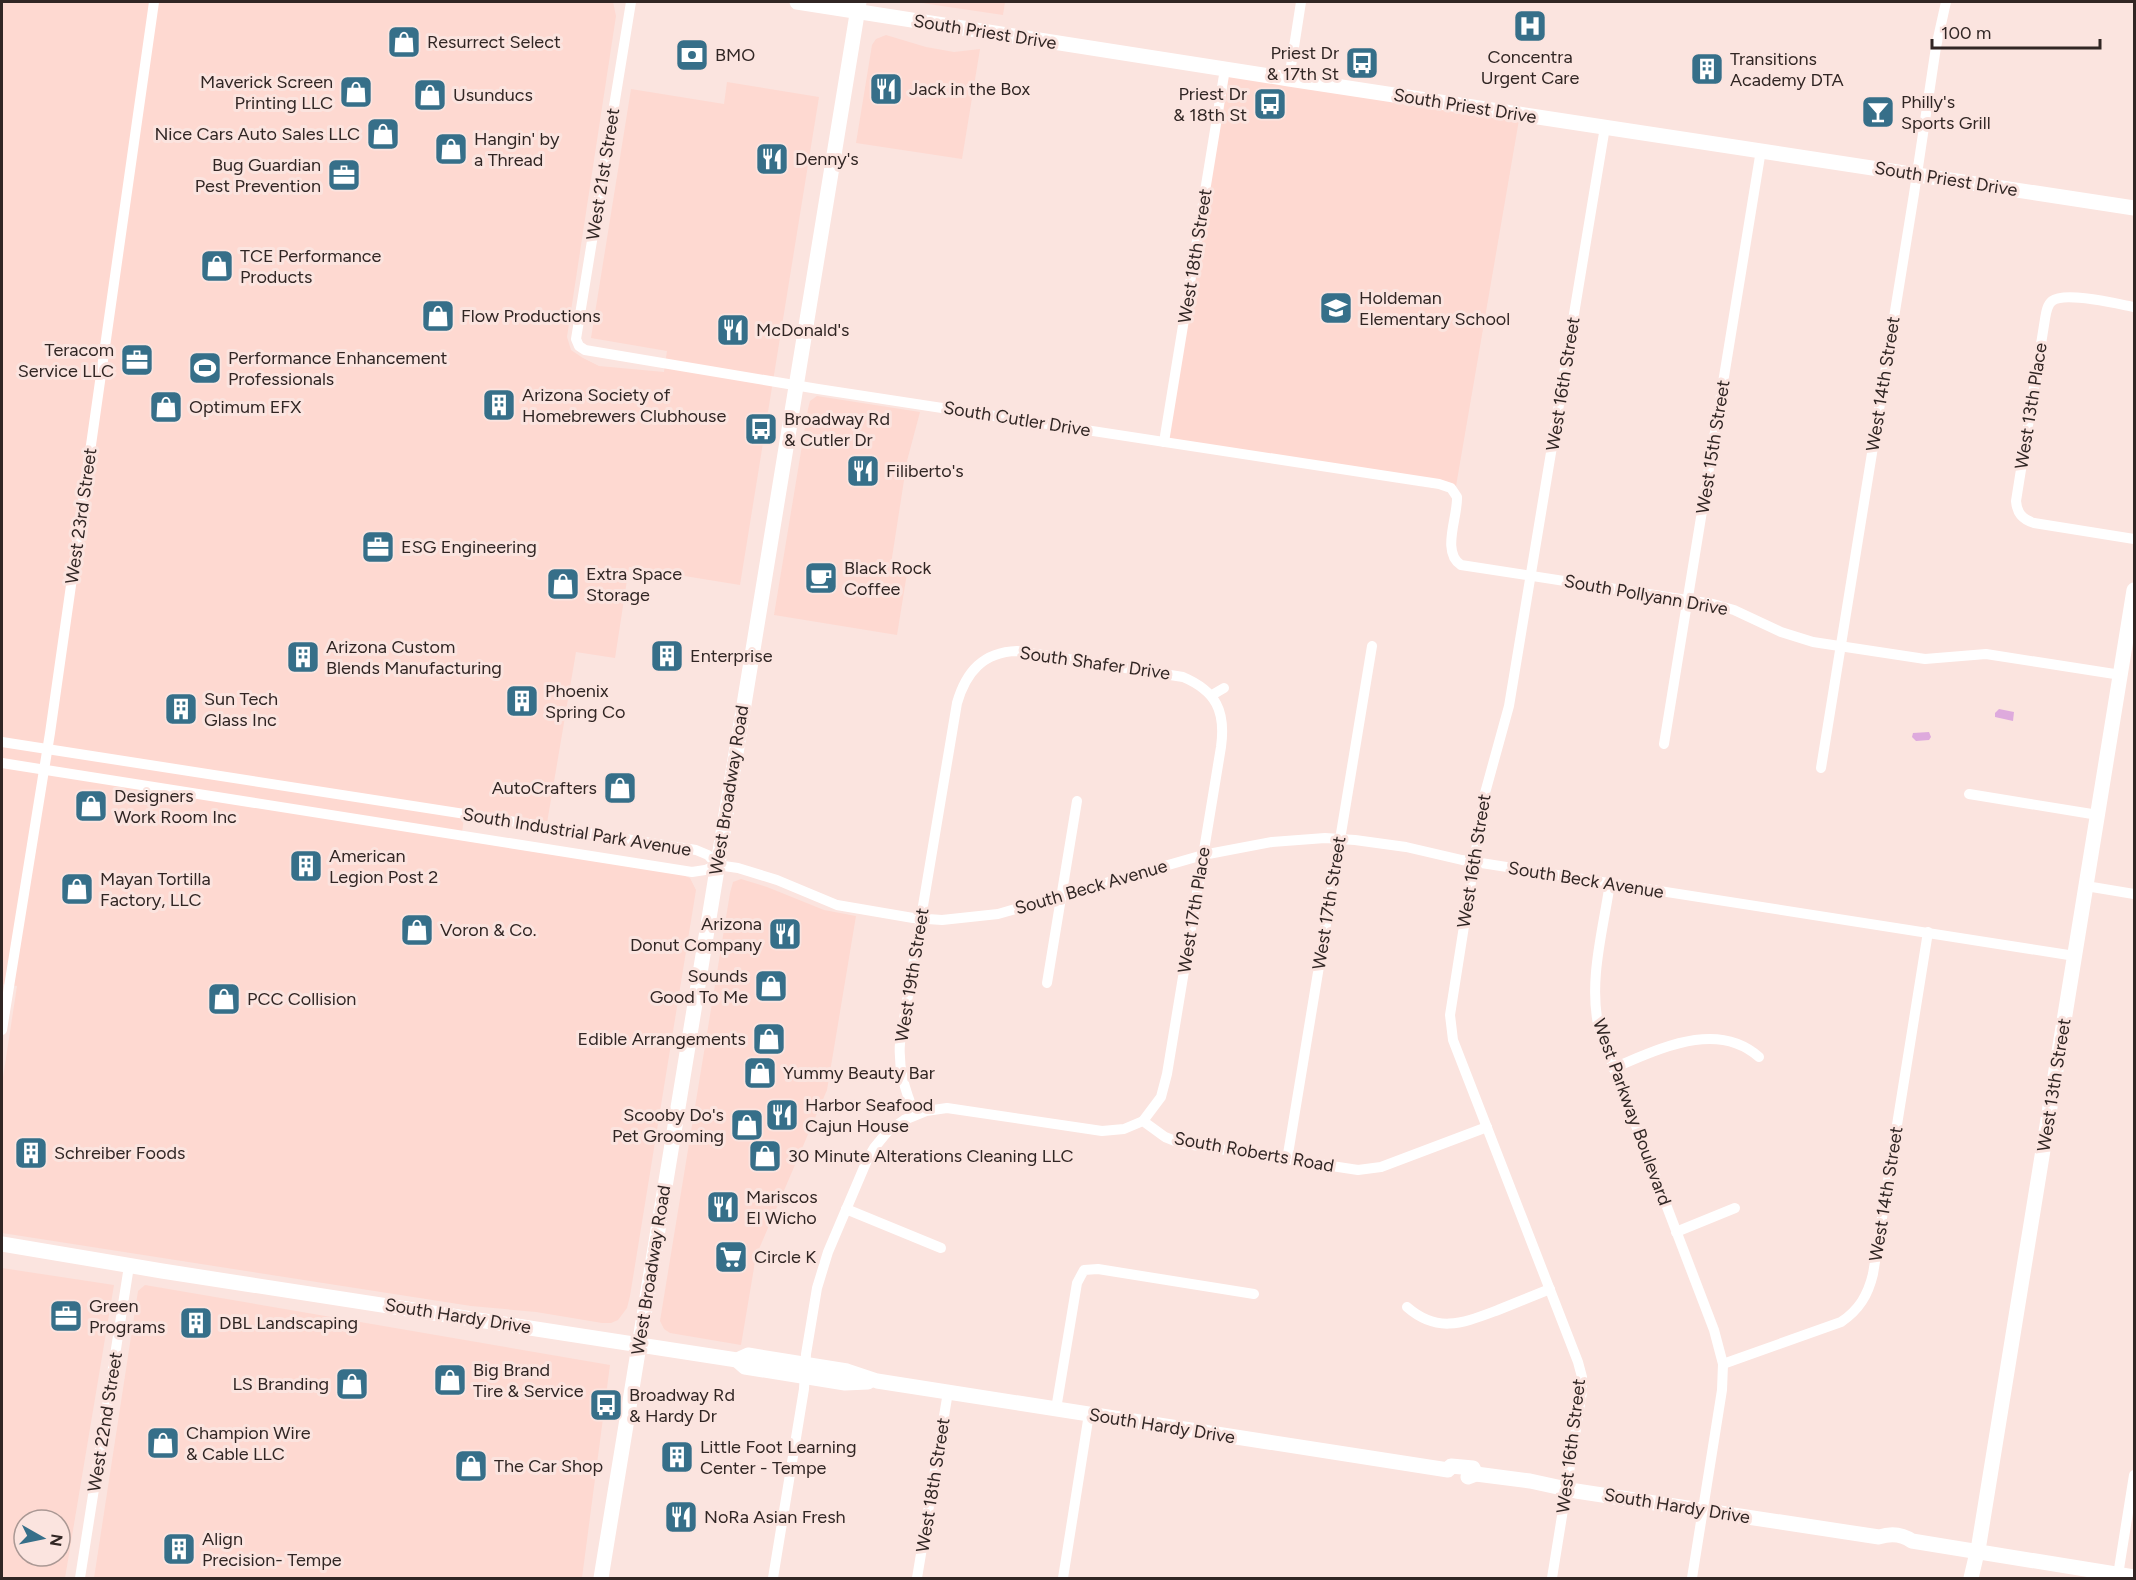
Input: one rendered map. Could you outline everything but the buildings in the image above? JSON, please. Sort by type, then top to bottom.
[{"type":"street","name":"West 23rd Street","points":[[2,1030],[47,750],[154,2]]},
{"type":"street","name":"West 21st Street","points":[[579,346],[576,339],[631,2]]},
{"type":"street","name":"South Priest Drive","points":[[797,2],[858,6],[1289,80],[2134,208]]},
{"type":"street","points":[[1289,80],[1301,2]]},
{"type":"street","name":"West 14th Street","points":[[1821,768],[1936,47],[1946,2]]},
{"type":"street","name":"West Broadway Road","points":[[601,1578],[858,6]]},
{"type":"street","name":"West 18th Street","points":[[1164,442],[1226,69]]},
{"type":"street","name":"West 16th Street","points":[[1552,1578],[1582,1392],[1582,1377],[1453,1040],[1449,1023],[1488,779],[1507,715],[1605,127]]},
{"type":"street","name":"West 15th Street","points":[[1664,744],[1761,150]]},
{"type":"street","name":"West 13th Place","points":[[2134,307],[2071,297],[2053,300],[2049,306],[2045,318],[2016,494],[2018,513],[2034,523],[2134,539]]},
{"type":"street","name":"South Cutler Drive","points":[[579,346],[585,350],[795,385],[1439,484],[1451,488],[1455,492],[1458,503],[1450,549],[1453,558]]},
{"type":"street","name":"South Pollyann Drive","points":[[1453,558],[1465,566],[1687,600],[1734,610],[1803,640],[1840,647],[1925,659],[1986,654],[2121,675]]},
{"type":"street","name":"West 13th Street","points":[[1971,1578],[1978,1552],[2134,590]]},
{"type":"street","name":"West 17th Street","points":[[1287,1160],[1372,646]]},
{"type":"street","name":"West 19th Street","points":[[915,1114],[903,1082],[899,1052],[957,703],[966,679],[982,662],[1008,651]]},
{"type":"street","name":"South Shafer Drive","points":[[1008,651],[1172,674],[1193,681],[1212,695]]},
{"type":"street","points":[[974,652],[982,662]]},
{"type":"street","points":[[1212,695],[1224,688]]},
{"type":"street","name":"West 17th Place","points":[[1143,1121],[1155,1107],[1164,1086],[1223,736],[1220,713],[1212,695]]},
{"type":"street","name":"South Industrial Park Avenue","points":[[2,742],[696,850],[708,855],[717,865],[692,872],[2,764]]},
{"type":"street","points":[[1969,794],[2098,815]]},
{"type":"street","points":[[1047,983],[1077,801]]},
{"type":"street","name":"South Beck Avenue","points":[[717,865],[738,868],[777,880],[837,905],[921,919],[952,920],[989,916],[1203,855],[1272,842],[1340,839],[1406,847],[1473,862],[2075,956]]},
{"type":"street","name":"West Parkway Boulevard","points":[[1610,883],[1594,996],[1599,1029],[1714,1330],[1723,1364],[1722,1390],[1692,1578]]},
{"type":"street","points":[[2086,886],[2134,894]]},
{"type":"street","name":"West 14th Street","points":[[1723,1364],[1841,1322],[1857,1310],[1867,1293],[1873,1274],[1928,932]]},
{"type":"street","points":[[1613,1068],[1678,1043],[1698,1039],[1732,1042],[1746,1047],[1759,1057]]},
{"type":"street","points":[[773,1578],[820,1276],[846,1209],[874,1148],[895,1125],[915,1114],[937,1109],[956,1109],[1102,1131],[1124,1129],[1143,1121]]},
{"type":"street","name":"South Roberts Road","points":[[1143,1121],[1165,1137],[1180,1143],[1358,1170],[1373,1169],[1487,1127]]},
{"type":"street","points":[[1676,1232],[1735,1208]]},
{"type":"street","points":[[846,1209],[941,1248]]},
{"type":"street","name":"South Hardy Drive","points":[[2,1244],[129,1266],[737,1360],[745,1367],[805,1371],[845,1383],[877,1381],[1448,1470],[1451,1466],[1473,1468],[1476,1474],[1879,1537],[1889,1534],[1905,1536],[1912,1542],[2134,1577]]},
{"type":"street","name":"West 22nd Street","points":[[80,1578],[129,1266]]},
{"type":"street","points":[[1056,1409],[1077,1283],[1084,1270],[1098,1269],[1254,1294]]},
{"type":"street","points":[[1407,1307],[1414,1314],[1431,1322],[1459,1324],[1550,1289]]},
{"type":"street","name":"West 18th Street","points":[[917,1578],[948,1392]]},
{"type":"street","points":[[1063,1578],[1089,1414]]},
{"type":"street","points":[[2118,1575],[2134,1475]]},
{"type":"shaded area","points":[[2,2],[613,2],[616,16],[567,337],[571,350],[599,366],[664,372],[667,351],[591,338],[631,89],[724,104],[727,82],[819,97],[740,585],[629,567],[615,658],[576,652],[547,823],[465,811],[461,840],[683,875],[690,878],[696,890],[630,1296],[627,1308],[618,1320],[602,1323],[536,1312],[471,1306],[2,1233],[2,1084],[17,986],[2,984]]},
{"type":"shaded area","points":[[915,2],[1005,2],[1003,15]]},
{"type":"shaded area","points":[[886,35],[926,47],[954,52],[980,49],[962,159],[856,143],[872,45],[876,39]]},
{"type":"shaded area","name":"Holdeman Elementary School","points":[[1225,69],[1520,114],[1455,492],[1164,442]]},
{"type":"shaded area","points":[[817,396],[920,412],[907,461],[891,564],[908,567],[897,635],[774,615],[808,409],[810,401]]},
{"type":"shaded area","points":[[1999,709],[2014,712],[2013,721],[1995,717]]},
{"type":"shaded area","points":[[1929,732],[1931,737],[1929,740],[1916,741],[1912,737],[1913,733]]},
{"type":"shaded area","points":[[741,879],[824,910],[856,916],[827,1090],[756,1256],[741,1345],[670,1333],[664,1329],[660,1321],[730,893],[733,882]]},
{"type":"shaded area","points":[[2,1268],[114,1285],[72,1536],[72,1508],[12,1508],[12,1568],[67,1568],[65,1578],[2,1578]]},
{"type":"shaded area","points":[[145,1285],[610,1365],[582,1578],[94,1578],[138,1291]]},
{"type":"place","name":"Concentra Urgent Care","points":[[1530,26]]},
{"type":"place","name":"Resurrect Select","points":[[404,42]]},
{"type":"place","name":"BMO","points":[[692,55]]},
{"type":"place","name":"Priest Dr & 17th St","points":[[1362,63]]},
{"type":"place","name":"Transitions Academy DTA","points":[[1707,69]]},
{"type":"place","name":"Jack in the Box","points":[[886,89]]},
{"type":"place","name":"Maverick Screen Printing LLC","points":[[356,92]]},
{"type":"place","name":"Usunducs","points":[[430,95]]},
{"type":"place","name":"Priest Dr & 18th St","points":[[1270,104]]},
{"type":"place","name":"Philly's Sports Grill","points":[[1878,112]]},
{"type":"place","name":"Nice Cars Auto Sales LLC","points":[[383,134]]},
{"type":"place","name":"Hangin' by a Thread","points":[[451,149]]},
{"type":"place","name":"Denny's","points":[[772,159]]},
{"type":"place","name":"Bug Guardian Pest Prevention","points":[[344,175]]},
{"type":"place","name":"TCE Performance Products","points":[[217,266]]},
{"type":"place","name":"Holdeman Elementary School","points":[[1336,308]]},
{"type":"place","name":"Flow Productions","points":[[438,316]]},
{"type":"place","name":"McDonald's","points":[[733,330]]},
{"type":"place","name":"Teracom Service LLC","points":[[137,360]]},
{"type":"place","name":"Performance Enhancement Professionals","points":[[205,368]]},
{"type":"place","name":"Arizona Society of Homebrewers Clubhouse","points":[[499,405]]},
{"type":"place","name":"Optimum EFX","points":[[166,407]]},
{"type":"place","name":"Broadway Rd & Cutler Dr","points":[[761,429]]},
{"type":"place","name":"Filiberto's","points":[[863,471]]},
{"type":"place","name":"ESG Engineering","points":[[378,547]]},
{"type":"place","name":"Black Rock Coffee","points":[[821,578]]},
{"type":"place","name":"Extra Space Storage","points":[[563,584]]},
{"type":"place","name":"Enterprise","points":[[667,656]]},
{"type":"place","name":"Arizona Custom Blends Manufacturing","points":[[303,657]]},
{"type":"place","name":"Phoenix Spring Co","points":[[522,701]]},
{"type":"place","name":"Sun Tech Glass Inc","points":[[181,709]]},
{"type":"place","name":"AutoCrafters","points":[[620,788]]},
{"type":"place","name":"Designers Work Room Inc","points":[[91,806]]},
{"type":"place","name":"American Legion Post 2","points":[[306,866]]},
{"type":"place","name":"Mayan Tortilla Factory, LLC","points":[[77,889]]},
{"type":"place","name":"Voron & Co.","points":[[417,930]]},
{"type":"place","name":"Arizona Donut Company","points":[[785,934]]},
{"type":"place","name":"Sounds Good To Me","points":[[771,986]]},
{"type":"place","name":"PCC Collision","points":[[224,999]]},
{"type":"place","name":"Edible Arrangements","points":[[769,1039]]},
{"type":"place","name":"Yummy Beauty Bar","points":[[760,1073]]},
{"type":"place","name":"Harbor Seafood Cajun House","points":[[782,1115]]},
{"type":"place","name":"Scooby Do's Pet Grooming","points":[[747,1125]]},
{"type":"place","name":"Schreiber Foods","points":[[31,1153]]},
{"type":"place","name":"30 Minute Alterations Cleaning LLC","points":[[765,1156]]},
{"type":"place","name":"Mariscos El Wicho","points":[[723,1207]]},
{"type":"place","name":"Circle K","points":[[731,1257]]},
{"type":"place","name":"Green Programs","points":[[66,1316]]},
{"type":"place","name":"DBL Landscaping","points":[[196,1323]]},
{"type":"place","name":"Big Brand Tire & Service","points":[[450,1380]]},
{"type":"place","name":"LS Branding","points":[[352,1384]]},
{"type":"place","name":"Broadway Rd & Hardy Dr","points":[[606,1405]]},
{"type":"place","name":"Champion Wire & Cable LLC","points":[[163,1443]]},
{"type":"place","name":"Little Foot Learning Center - Tempe","points":[[677,1457]]},
{"type":"place","name":"The Car Shop","points":[[471,1466]]},
{"type":"place","name":"NoRa Asian Fresh","points":[[681,1517]]},
{"type":"place","name":"Align Precision- Tempe","points":[[179,1549]]}]
